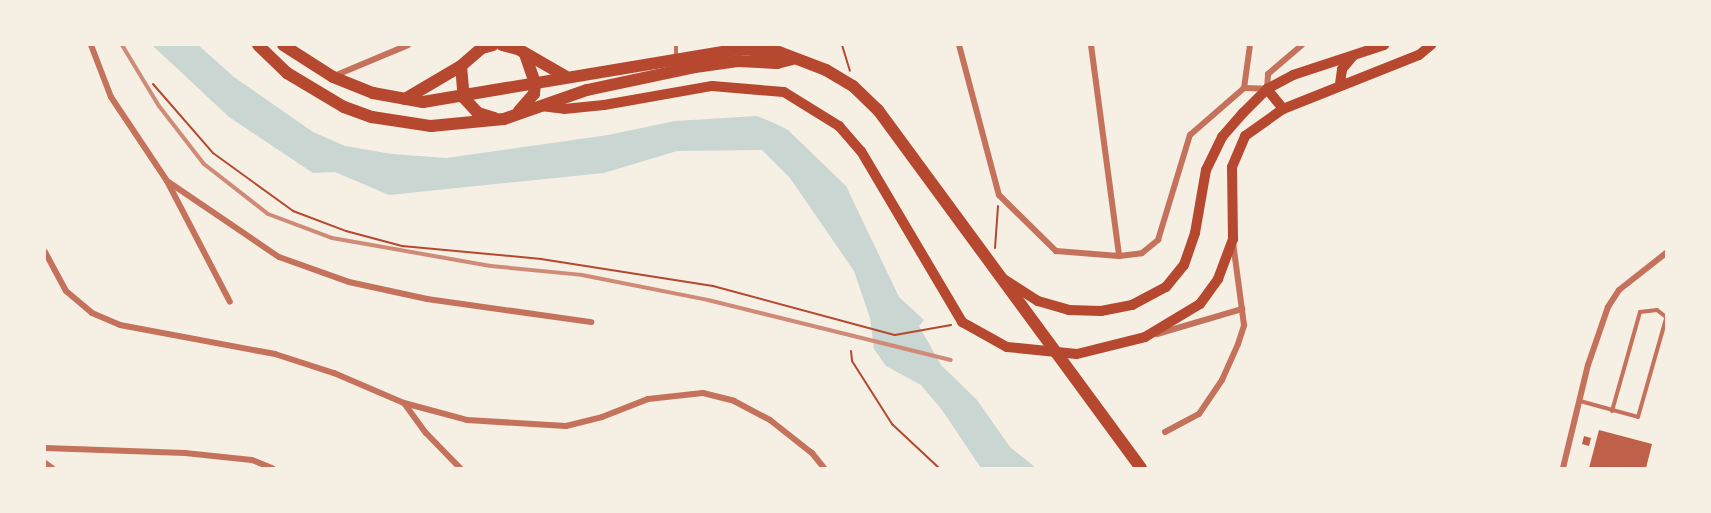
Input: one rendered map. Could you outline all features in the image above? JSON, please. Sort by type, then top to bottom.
[{"type":"highway","points":[[258,45],[287,73],[320,94],[372,117],[431,126],[504,118],[588,90],[719,63],[777,63],[792,59]]},
{"type":"highway","points":[[284,45],[333,77],[373,93],[423,102],[464,98],[676,51],[779,52],[792,59],[826,70],[853,86],[878,110],[1137,465]]},
{"type":"highway","points":[[405,99],[461,66],[482,48],[493,45]]},
{"type":"highway","points":[[502,45],[525,54],[555,73],[569,76]]},
{"type":"highway","points":[[666,73],[676,51]]},
{"type":"highway","points":[[461,66],[464,98],[487,118],[504,118],[528,103],[535,83],[525,54]]},
{"type":"main road","points":[[1001,278],[1038,301],[1069,310],[1101,311],[1132,305],[1166,287],[1184,265],[1195,232],[1206,170],[1222,137],[1267,89],[1293,75],[1384,45]]},
{"type":"main road","points":[[540,106],[564,109],[604,105],[712,86],[784,92],[839,126],[861,151],[962,322],[987,338],[1028,352],[1077,354],[1145,337],[1200,304],[1218,279],[1233,240],[1235,152],[1245,136],[1283,110],[1340,84],[1419,55],[1431,45]]},
{"type":"main road","points":[[1340,84],[1346,63],[1357,54]]},
{"type":"main road","points":[[1267,89],[1283,110]]},
{"type":"street","points":[[91,45],[111,97],[167,181],[230,302]]},
{"type":"street","points":[[333,77],[361,68],[408,45]]},
{"type":"street","points":[[959,45],[999,195],[1056,252],[1119,256],[1142,253],[1158,240],[1190,135],[1244,88],[1250,45]]},
{"type":"street","points":[[1091,45],[1119,256]]},
{"type":"street","points":[[1244,88],[1267,89],[1268,74],[1302,45]]},
{"type":"street","points":[[167,181],[279,257],[349,282],[427,300],[591,322]]},
{"type":"street","points":[[1165,432],[1199,414],[1222,380],[1244,325],[1233,240]]},
{"type":"street","points":[[45,252],[66,291],[92,314],[120,325],[275,354],[334,373],[404,403],[467,420],[566,426],[602,417],[648,399],[704,393],[734,401],[770,420],[812,453],[824,468]]},
{"type":"street","points":[[1563,468],[1608,307],[1619,290],[1666,253]]},
{"type":"street","points":[[1145,337],[1242,309]]},
{"type":"street","points":[[404,403],[426,433],[460,468]]},
{"type":"street","points":[[45,448],[185,453],[252,460],[272,468]]},
{"type":"street","points":[[45,463],[52,468]]},
{"type":"lane","points":[[1580,401],[1612,411],[1632,417],[1641,413],[1666,318],[1657,310],[1640,312],[1612,411]]},
{"type":"path","points":[[842,45],[853,86]]},
{"type":"path","points":[[153,84],[213,153],[293,211],[346,231],[402,246],[541,260],[692,282],[895,335],[948,326]]},
{"type":"path","points":[[994,266],[999,195]]},
{"type":"path","points":[[851,351],[852,362],[892,424],[939,468]]},
{"type":"shaded area","points":[[152,45],[198,45],[234,77],[313,132],[345,146],[392,154],[446,158],[608,135],[675,121],[757,116],[776,124],[788,130],[846,186],[899,297],[924,320],[919,326],[941,365],[977,400],[1010,447],[1036,468],[981,468],[942,410],[921,385],[886,366],[874,349],[870,318],[854,271],[790,178],[762,150],[677,151],[604,173],[389,195],[335,172],[313,173],[229,117]]},
{"type":"building","points":[[1599,430],[1652,444],[1646,468],[1589,468]]},
{"type":"building","points":[[1584,436],[1591,438],[1589,446],[1582,444]]},
{"type":"railway","points":[[122,45],[159,106],[204,164],[268,214],[332,238],[491,266],[582,275],[708,300],[951,360]]}]
